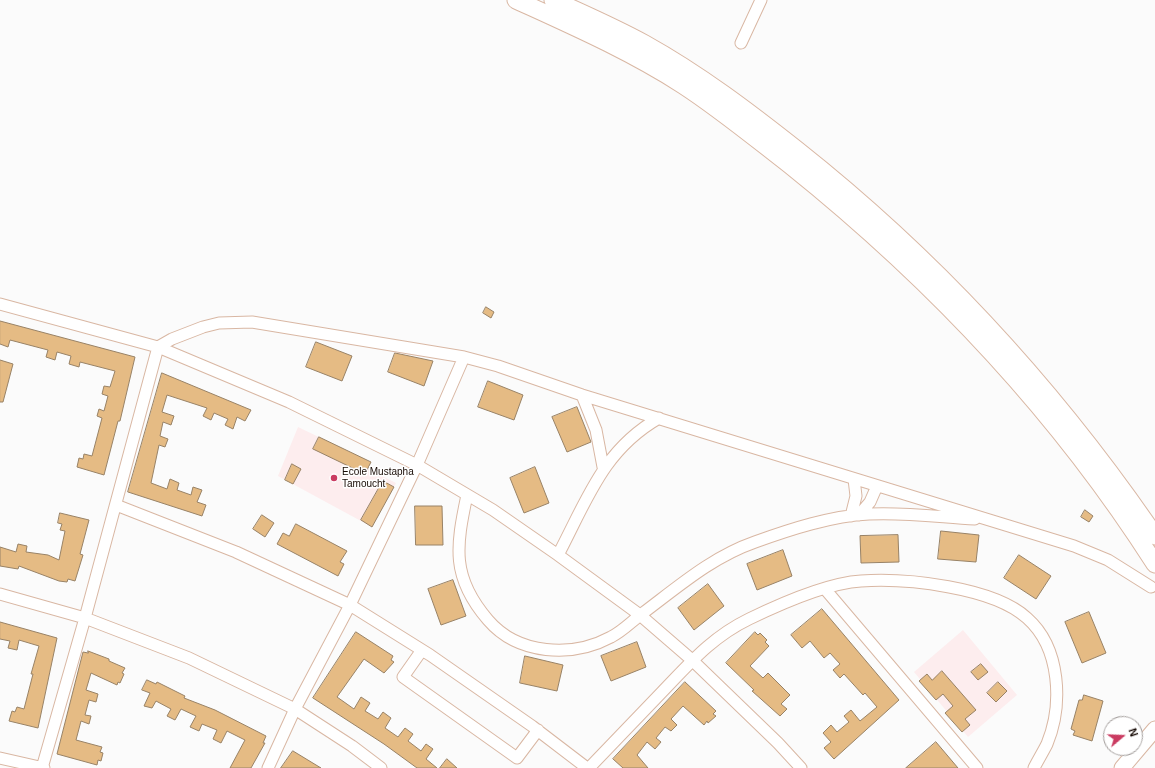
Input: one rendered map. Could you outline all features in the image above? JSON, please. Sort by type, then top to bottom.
[{"type":"highway","points":[[516,0],[640,59],[684,85],[766,146],[823,191],[882,243],[980,340],[1031,398],[1091,473],[1155,564]]},
{"type":"highway","points":[[553,0],[645,44],[684,68],[769,128],[836,181],[894,233],[990,327],[1072,422],[1155,536]]},
{"type":"main road","points":[[1122,768],[1155,729]]},
{"type":"street","points":[[741,43],[761,0]]},
{"type":"street","points":[[0,304],[158,347],[289,402],[417,465],[467,495],[558,555],[640,615],[692,660],[778,743],[801,768]]},
{"type":"street","points":[[0,758],[43,768],[158,347],[177,336],[203,327],[230,322],[252,322],[464,357],[498,366],[582,395],[877,486],[994,520],[1074,546],[1108,560],[1151,586]]},
{"type":"street","points":[[268,768],[295,709],[350,605],[417,465],[464,357]]},
{"type":"street","points":[[582,395],[596,430],[603,468]]},
{"type":"street","points":[[558,555],[603,468],[628,439],[659,418]]},
{"type":"street","points":[[854,479],[856,496],[855,515]]},
{"type":"street","points":[[855,515],[870,502],[877,486]]},
{"type":"street","points":[[467,495],[459,537],[458,557],[462,576],[470,595],[492,625],[508,638],[526,645],[546,650],[566,650],[588,647],[611,637],[705,566],[730,552],[783,533],[855,515],[890,514],[994,520]]},
{"type":"street","points":[[116,505],[229,549],[350,605],[422,650],[538,730],[588,768],[692,660],[718,636],[749,619],[825,589],[860,581],[899,582],[951,587],[983,596],[1009,606],[1027,618],[1041,635],[1052,657],[1057,683],[1056,712],[1047,744],[1034,768]]},
{"type":"street","points":[[825,589],[977,768]]},
{"type":"street","points":[[0,594],[85,618],[190,658],[295,709],[352,746],[381,768]]},
{"type":"street","points":[[422,650],[403,677],[516,758],[538,730]]},
{"type":"shaded area","name":"Ecole Mustapha Tamoucht","points":[[298,427],[371,462],[368,469],[396,483],[372,527],[278,476]]},
{"type":"shaded area","points":[[963,630],[1017,695],[968,737],[914,672]]},
{"type":"building","points":[[486,307],[494,312],[491,318],[483,313]]},
{"type":"building","points":[[0,321],[135,357],[120,421],[118,421],[104,475],[77,467],[79,458],[83,459],[84,454],[92,456],[102,418],[97,416],[99,409],[104,411],[108,396],[102,394],[104,386],[110,387],[115,371],[80,362],[79,367],[69,364],[71,356],[57,352],[55,360],[46,357],[48,350],[10,340],[8,347],[0,344]]},
{"type":"building","points":[[316,342],[352,356],[342,381],[306,367]]},
{"type":"building","points":[[395,353],[433,361],[424,386],[388,372]]},
{"type":"building","points":[[0,360],[13,364],[3,402],[0,402]]},
{"type":"building","points":[[162,373],[251,410],[245,421],[237,417],[233,429],[225,425],[228,419],[214,413],[211,420],[203,416],[207,408],[167,395],[162,412],[174,416],[171,425],[163,422],[160,436],[168,439],[165,447],[159,445],[151,483],[167,489],[170,479],[179,483],[177,490],[191,495],[193,487],[202,490],[197,502],[206,505],[202,516],[128,492]]},
{"type":"building","points":[[488,381],[523,395],[514,420],[478,407]]},
{"type":"building","points":[[577,407],[591,442],[567,452],[552,417]]},
{"type":"building","points":[[319,437],[371,462],[365,474],[313,449]]},
{"type":"building","points":[[292,464],[301,469],[293,484],[285,480]]},
{"type":"building","points":[[535,467],[549,503],[524,513],[510,478]]},
{"type":"building","points":[[383,481],[394,487],[372,527],[361,520]]},
{"type":"building","points":[[415,506],[442,506],[443,545],[416,545]]},
{"type":"building","points":[[1085,510],[1093,516],[1089,522],[1081,517]]},
{"type":"building","points":[[60,513],[89,520],[80,554],[83,555],[75,581],[68,579],[67,582],[59,581],[19,566],[18,569],[0,566],[0,547],[16,552],[18,544],[27,546],[26,552],[48,555],[59,560],[65,531],[60,530],[62,524],[58,523]]},
{"type":"building","points":[[262,515],[274,523],[265,537],[253,529]]},
{"type":"building","points":[[296,524],[347,551],[340,562],[344,564],[338,576],[277,544],[283,533],[289,536]]},
{"type":"building","points":[[941,531],[979,535],[976,562],[938,559]]},
{"type":"building","points":[[898,535],[899,562],[861,563],[860,536]]},
{"type":"building","points":[[783,550],[792,576],[757,590],[747,564]]},
{"type":"building","points":[[1019,555],[1051,576],[1036,599],[1004,578]]},
{"type":"building","points":[[453,580],[466,616],[441,625],[428,589]]},
{"type":"building","points":[[708,584],[724,606],[694,630],[678,608]]},
{"type":"building","points":[[822,609],[899,700],[834,759],[824,748],[831,742],[823,733],[831,725],[837,732],[849,722],[844,716],[851,710],[860,721],[877,707],[865,693],[863,695],[844,674],[840,678],[833,670],[840,664],[830,653],[824,658],[810,641],[802,648],[791,635]]},
{"type":"building","points":[[1089,612],[1106,653],[1082,663],[1065,622]]},
{"type":"building","points":[[0,622],[57,638],[38,728],[9,721],[12,711],[15,712],[17,707],[24,709],[33,674],[31,674],[39,646],[19,640],[17,650],[8,648],[10,641],[0,639]]},
{"type":"building","points":[[356,632],[393,656],[391,660],[394,662],[384,673],[364,659],[337,697],[354,709],[361,697],[370,703],[365,711],[378,719],[383,712],[391,718],[385,728],[398,737],[405,728],[413,734],[408,741],[421,751],[426,744],[433,749],[426,759],[437,768],[417,768],[384,744],[313,698]]},
{"type":"building","points":[[755,632],[758,635],[760,633],[767,640],[765,642],[769,646],[750,666],[763,678],[768,673],[790,695],[781,704],[787,709],[780,716],[752,691],[754,690],[726,663]]},
{"type":"building","points":[[637,642],[646,667],[611,681],[601,656]]},
{"type":"building","points":[[88,651],[109,659],[109,661],[125,668],[122,673],[124,674],[120,683],[118,682],[117,685],[91,673],[86,690],[98,694],[96,702],[89,700],[85,715],[91,716],[89,724],[81,721],[76,740],[102,747],[100,752],[103,753],[101,761],[98,760],[97,765],[57,754],[83,652],[88,653]]},
{"type":"building","points":[[525,656],[563,665],[557,691],[520,683]]},
{"type":"building","points":[[981,664],[988,672],[978,680],[971,672]]},
{"type":"building","points":[[942,671],[976,710],[965,719],[970,725],[962,732],[945,713],[953,706],[943,694],[936,700],[919,681],[927,674],[932,680]]},
{"type":"building","points":[[147,680],[156,684],[157,682],[185,696],[184,698],[215,710],[266,736],[263,743],[265,743],[251,768],[230,768],[245,740],[227,731],[221,743],[213,739],[217,730],[202,724],[199,731],[190,727],[196,716],[181,709],[175,720],[167,716],[171,709],[156,701],[152,708],[144,706],[150,693],[142,690]]},
{"type":"building","points":[[685,682],[716,711],[713,714],[716,716],[708,723],[707,721],[704,725],[683,706],[671,719],[677,725],[671,731],[665,727],[656,738],[661,742],[655,749],[647,742],[637,755],[648,768],[623,768],[613,759]]},
{"type":"building","points":[[998,682],[1007,691],[996,702],[987,693]]},
{"type":"building","points":[[1084,695],[1103,701],[1092,741],[1073,735],[1075,731],[1071,729],[1079,700],[1082,700]]},
{"type":"building","points":[[936,742],[958,768],[906,768]]},
{"type":"building","points":[[293,751],[321,768],[281,768]]},
{"type":"building","points":[[447,759],[457,768],[440,768]]},
{"type":"place","name":"Ecole Mustapha Tamoucht","points":[[334,478]]}]
